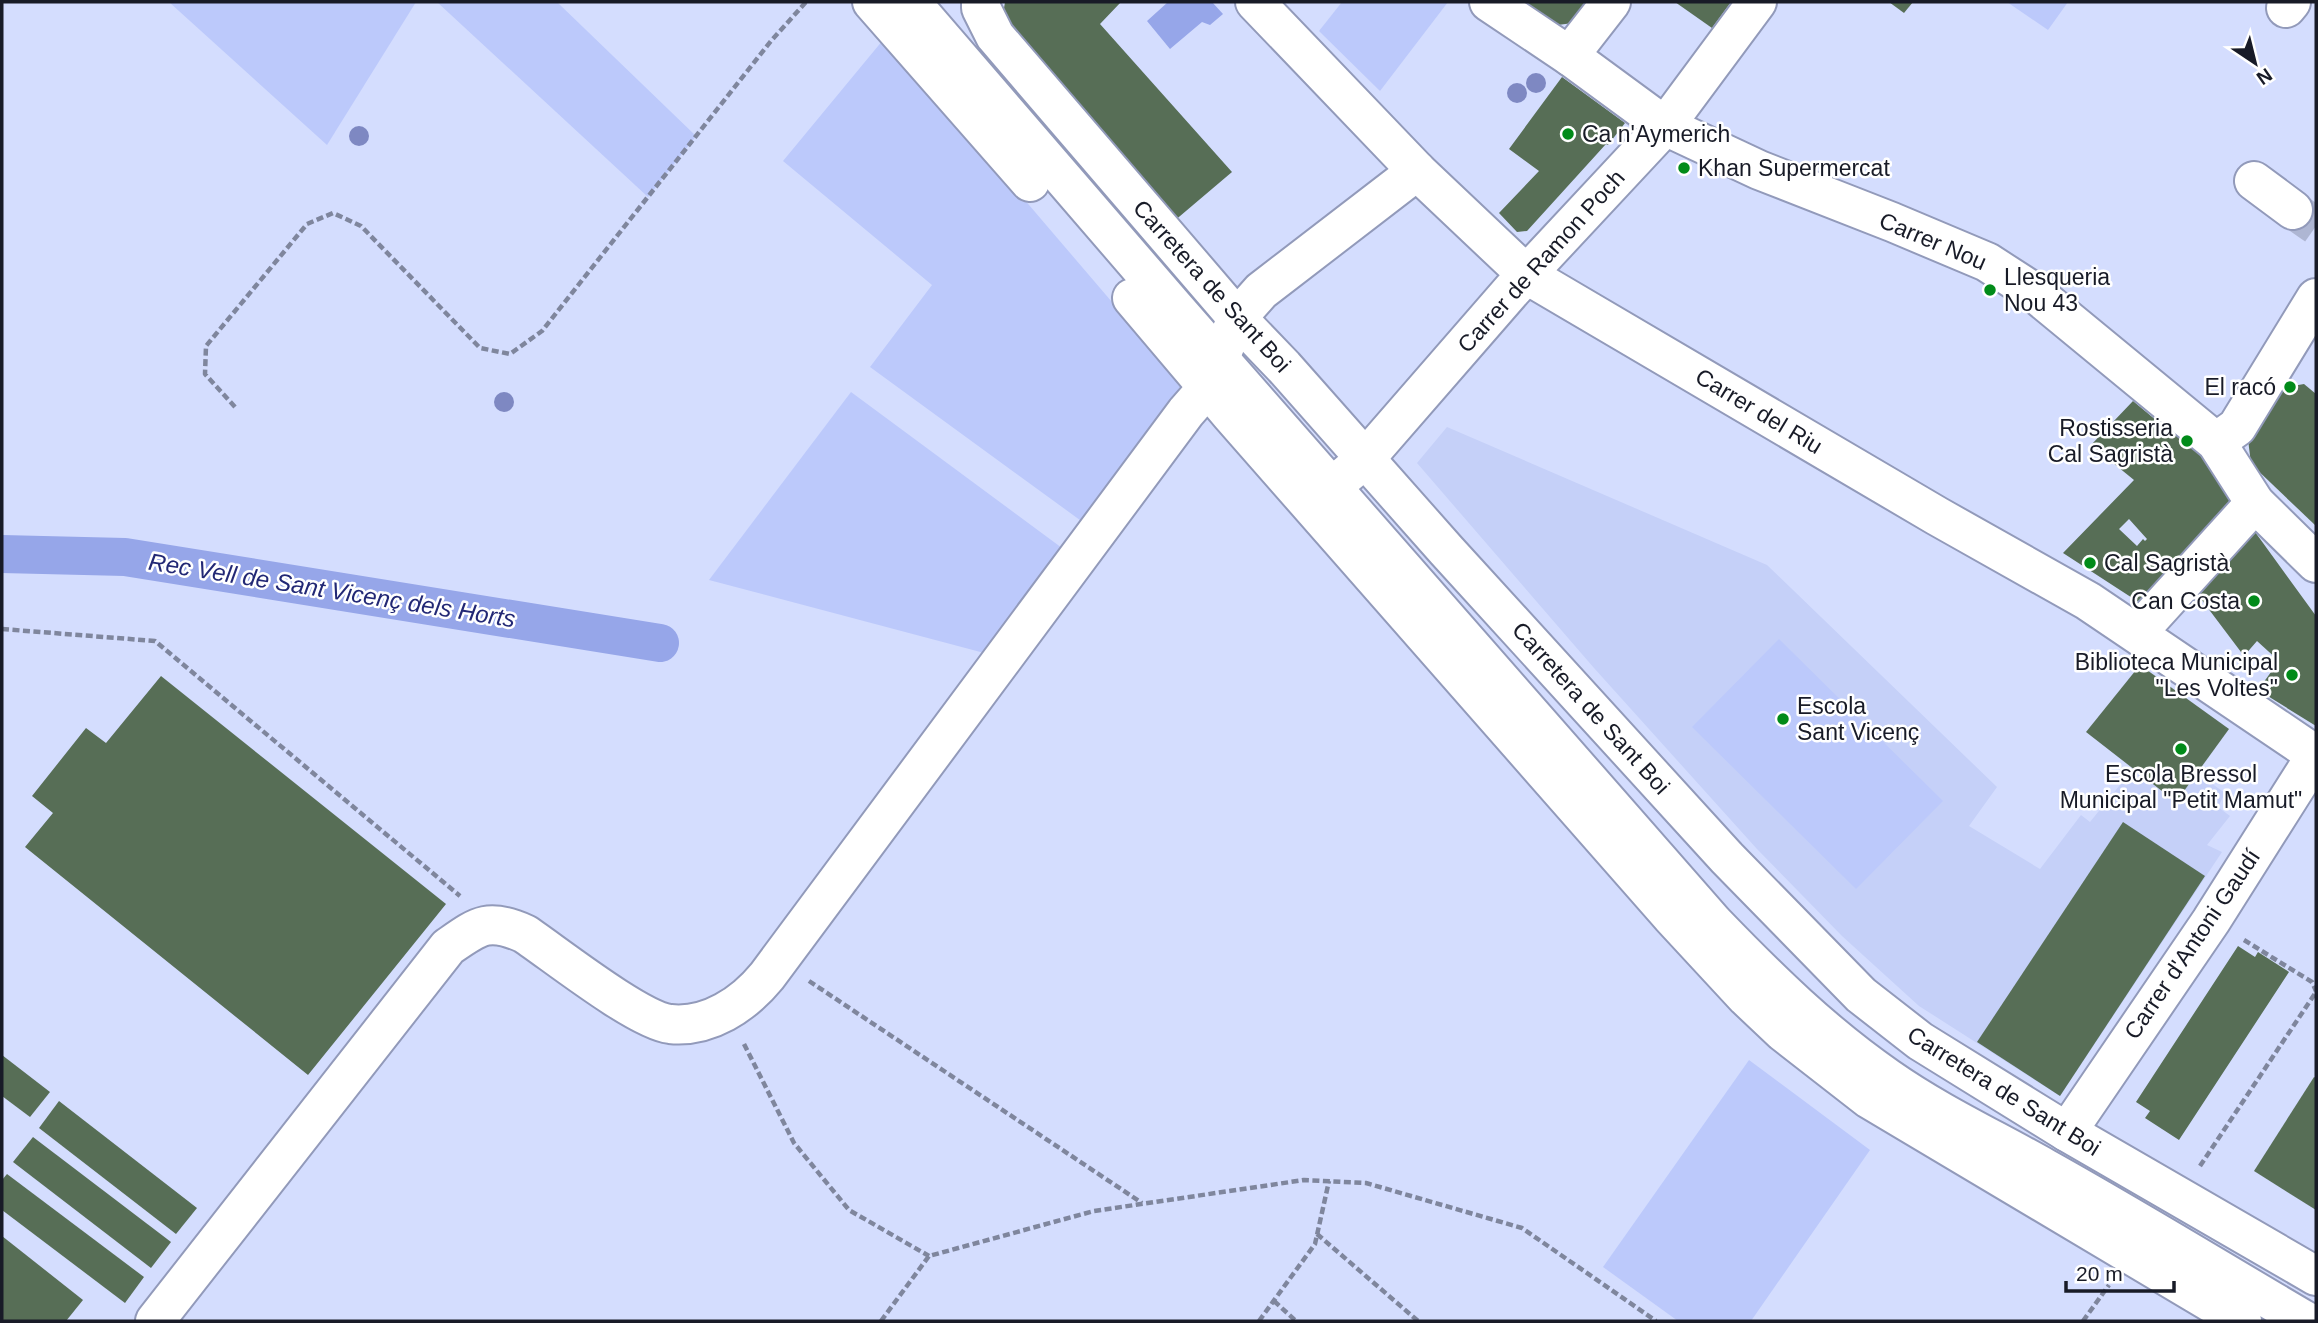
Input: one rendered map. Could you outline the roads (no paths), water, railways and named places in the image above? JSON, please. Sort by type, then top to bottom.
[{"type":"street","points":[[873,2],[1124,289],[1213,373]]},
{"type":"street","points":[[911,2],[1213,373],[1321,496],[1714,923],[1807,1015],[1888,1078],[1961,1124],[2044,1167],[2306,1321]]},
{"type":"street","name":"Carrer del Riu","points":[[1255,2],[1417,171],[1527,275],[1937,516],[2088,601],[2316,755]]},
{"type":"street","name":"Carrer Nou","points":[[1489,2],[1665,126],[1759,170],[1987,262],[2035,293],[2216,442],[2255,502],[2316,563]]},
{"type":"street","points":[[1570,57],[1611,2]]},
{"type":"street","name":"Carrer de Ramon Poch","points":[[1321,496],[1365,459],[1527,275],[1665,126],[1757,2]]},
{"type":"street","name":"Carretera de Sant Boi","points":[[981,5],[995,36],[1237,318],[1727,858],[1861,995],[1920,1041],[2067,1132],[2316,1276]]},
{"type":"street","points":[[155,1321],[448,947],[479,926],[507,925],[525,934],[639,1013],[670,1024],[701,1021],[737,1007],[761,984],[779,961],[1186,412],[1213,373],[1237,318],[1261,291],[1417,171]]},
{"type":"street","points":[[2254,181],[2293,210]]},
{"type":"street","points":[[2216,442],[2237,427],[2316,298]]},
{"type":"street","points":[[1321,496],[1671,916],[1746,997],[1783,1032],[1869,1099],[2242,1321]]},
{"type":"street","points":[[2137,633],[2255,502]]},
{"type":"street","name":"Carrer d'Antoni Gaudí","points":[[2067,1132],[2211,920],[2316,755]]},
{"type":"waterway","name":"Rec Vell de Sant Vicenç dels Horts","points":[[2,554],[125,557],[660,643]]},
{"type":"tunnel","points":[[2293,210],[2316,226]]},
{"type":"place","name":"Ca n'Aymerich","points":[[1568,134]]},
{"type":"place","name":"Khan Supermercat","points":[[1684,168]]},
{"type":"place","name":"Llesqueria Nou 43","points":[[1990,290]]},
{"type":"place","name":"El racó","points":[[2290,387]]},
{"type":"place","name":"Rostisseria Cal Sagristà","points":[[2187,441]]},
{"type":"place","name":"Cal Sagristà","points":[[2090,563]]},
{"type":"place","name":"Can Costa","points":[[2254,601]]},
{"type":"place","name":"Biblioteca Municipal \"Les Voltes\"","points":[[2292,675]]},
{"type":"place","name":"Escola Sant Vicenç","points":[[1783,719]]},
{"type":"place","name":"Escola Bressol Municipal \"Petit Mamut\"","points":[[2181,749]]}]
